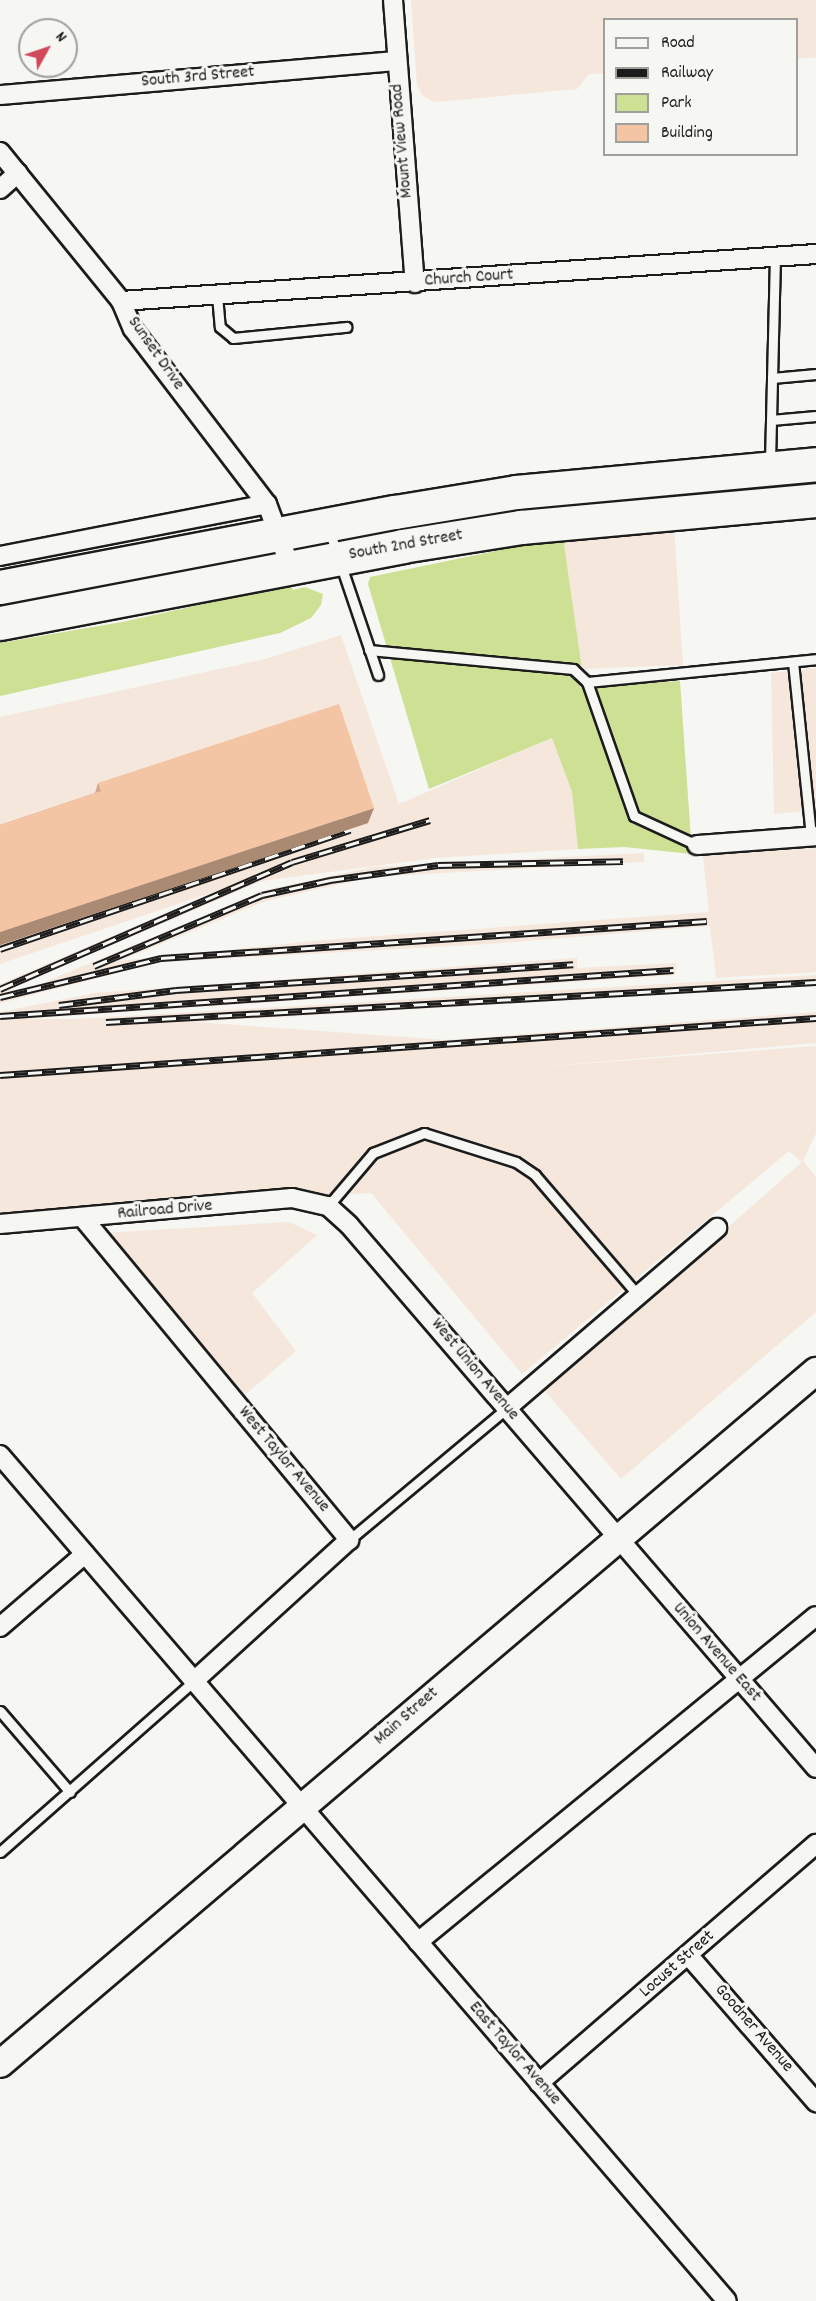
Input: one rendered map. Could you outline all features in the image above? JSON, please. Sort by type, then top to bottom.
[{"type":"highway","name":"South 2nd Street","points":[[0,587],[516,492],[816,464]]},
{"type":"highway","name":"South 2nd Street","points":[[0,623],[291,569],[338,558],[520,527],[816,500]]},
{"type":"street","name":"Mount View Road","points":[[393,0],[415,283]]},
{"type":"street","name":"South 3rd Street","points":[[0,95],[396,61]]},
{"type":"street","name":"Sunset Drive","points":[[0,152],[121,302],[133,329],[267,504],[282,535],[291,569]]},
{"type":"street","points":[[0,189],[18,173]]},
{"type":"street","name":"Church Court","points":[[121,302],[816,254]]},
{"type":"street","points":[[0,556],[267,504]]},
{"type":"street","points":[[697,844],[814,836]]},
{"type":"street","name":"Railroad Drive","points":[[0,1224],[292,1198],[328,1206]]},
{"type":"street","name":"West Union Avenue","points":[[328,1206],[349,1225],[616,1538]]},
{"type":"street","name":"West Taylor Avenue","points":[[83,1218],[349,1540]]},
{"type":"street","points":[[507,1408],[717,1228]]},
{"type":"street","name":"Main Street","points":[[0,2064],[616,1538],[816,1371]]},
{"type":"street","points":[[0,1455],[302,1808]]},
{"type":"street","name":"Union Avenue East","points":[[616,1538],[816,1768]]},
{"type":"street","points":[[194,1681],[349,1540]]},
{"type":"street","points":[[0,1627],[85,1554]]},
{"type":"street","points":[[418,1942],[816,1616]]},
{"type":"street","name":"East Taylor Avenue","points":[[302,1808],[727,2301]]},
{"type":"street","name":"Locust Street","points":[[539,2084],[690,1956],[816,1844]]},
{"type":"street","name":"Goodner Avenue","points":[[690,1956],[816,2102]]},
{"type":"lane","points":[[770,468],[775,257]]},
{"type":"lane","points":[[217,295],[220,327],[233,338],[346,327]]},
{"type":"lane","points":[[772,378],[816,374]]},
{"type":"lane","points":[[771,420],[816,416]]},
{"type":"lane","points":[[328,525],[378,675]]},
{"type":"lane","points":[[369,650],[573,669],[587,682],[634,816],[697,844]]},
{"type":"lane","points":[[587,682],[698,668],[816,659]]},
{"type":"lane","points":[[793,662],[814,836]]},
{"type":"lane","points":[[328,1206],[373,1153],[424,1133],[516,1162],[535,1175],[638,1295]]},
{"type":"lane","points":[[349,1540],[507,1408]]},
{"type":"lane","points":[[0,1852],[194,1681]]},
{"type":"lane","points":[[0,1711],[70,1792]]},
{"type":"shaded area","points":[[411,0],[816,0],[816,57],[798,59],[798,18],[603,18],[603,73],[589,74],[577,89],[435,102],[423,96],[417,86]]},
{"type":"shaded area","points":[[674,528],[683,665],[582,669],[563,537]]},
{"type":"shaded area","points":[[341,635],[399,804],[552,738],[572,792],[578,849],[435,858],[262,881],[1,992],[33,987],[266,890],[373,867],[644,853],[644,862],[371,877],[266,901],[119,961],[324,940],[709,912],[703,856],[816,848],[816,972],[716,978],[710,926],[488,944],[161,962],[0,1003],[0,984],[225,888],[0,964],[0,717],[265,659]]},
{"type":"shaded area","points":[[816,668],[816,810],[774,814],[771,673]]},
{"type":"shaded area","points":[[577,958],[577,968],[676,963],[675,975],[22,1019],[76,1019],[816,975],[816,986],[195,1022],[447,1040],[816,1012],[816,1043],[526,1068],[816,1046],[816,1133],[803,1161],[816,1177],[816,1312],[621,1479],[544,1390],[802,1162],[789,1151],[522,1374],[371,1193],[0,1215],[0,1012],[95,993]]},
{"type":"shaded area","points":[[289,1222],[317,1235],[252,1293],[296,1351],[241,1398],[104,1233]]},
{"type":"green space","points":[[563,537],[582,669],[580,688],[680,681],[692,854],[624,847],[578,849],[572,792],[552,738],[429,789],[368,584],[370,577]]},
{"type":"green space","points":[[290,585],[293,590],[305,587],[323,594],[321,605],[311,618],[280,633],[0,696],[0,643],[122,622]]},
{"type":"building","points":[[339,704],[374,808],[0,932],[0,825],[101,791],[98,783]]},
{"type":"railway","points":[[0,989],[292,862],[430,820]]},
{"type":"railway","points":[[0,949],[350,830]]},
{"type":"railway","points":[[94,966],[262,895],[330,880],[438,865],[623,861]]},
{"type":"railway","points":[[0,997],[161,958],[707,921]]},
{"type":"railway","points":[[59,1005],[176,990],[573,964]]},
{"type":"railway","points":[[0,1016],[673,970]]},
{"type":"railway","points":[[106,1022],[816,982]]},
{"type":"railway","points":[[0,1075],[816,1018]]}]
